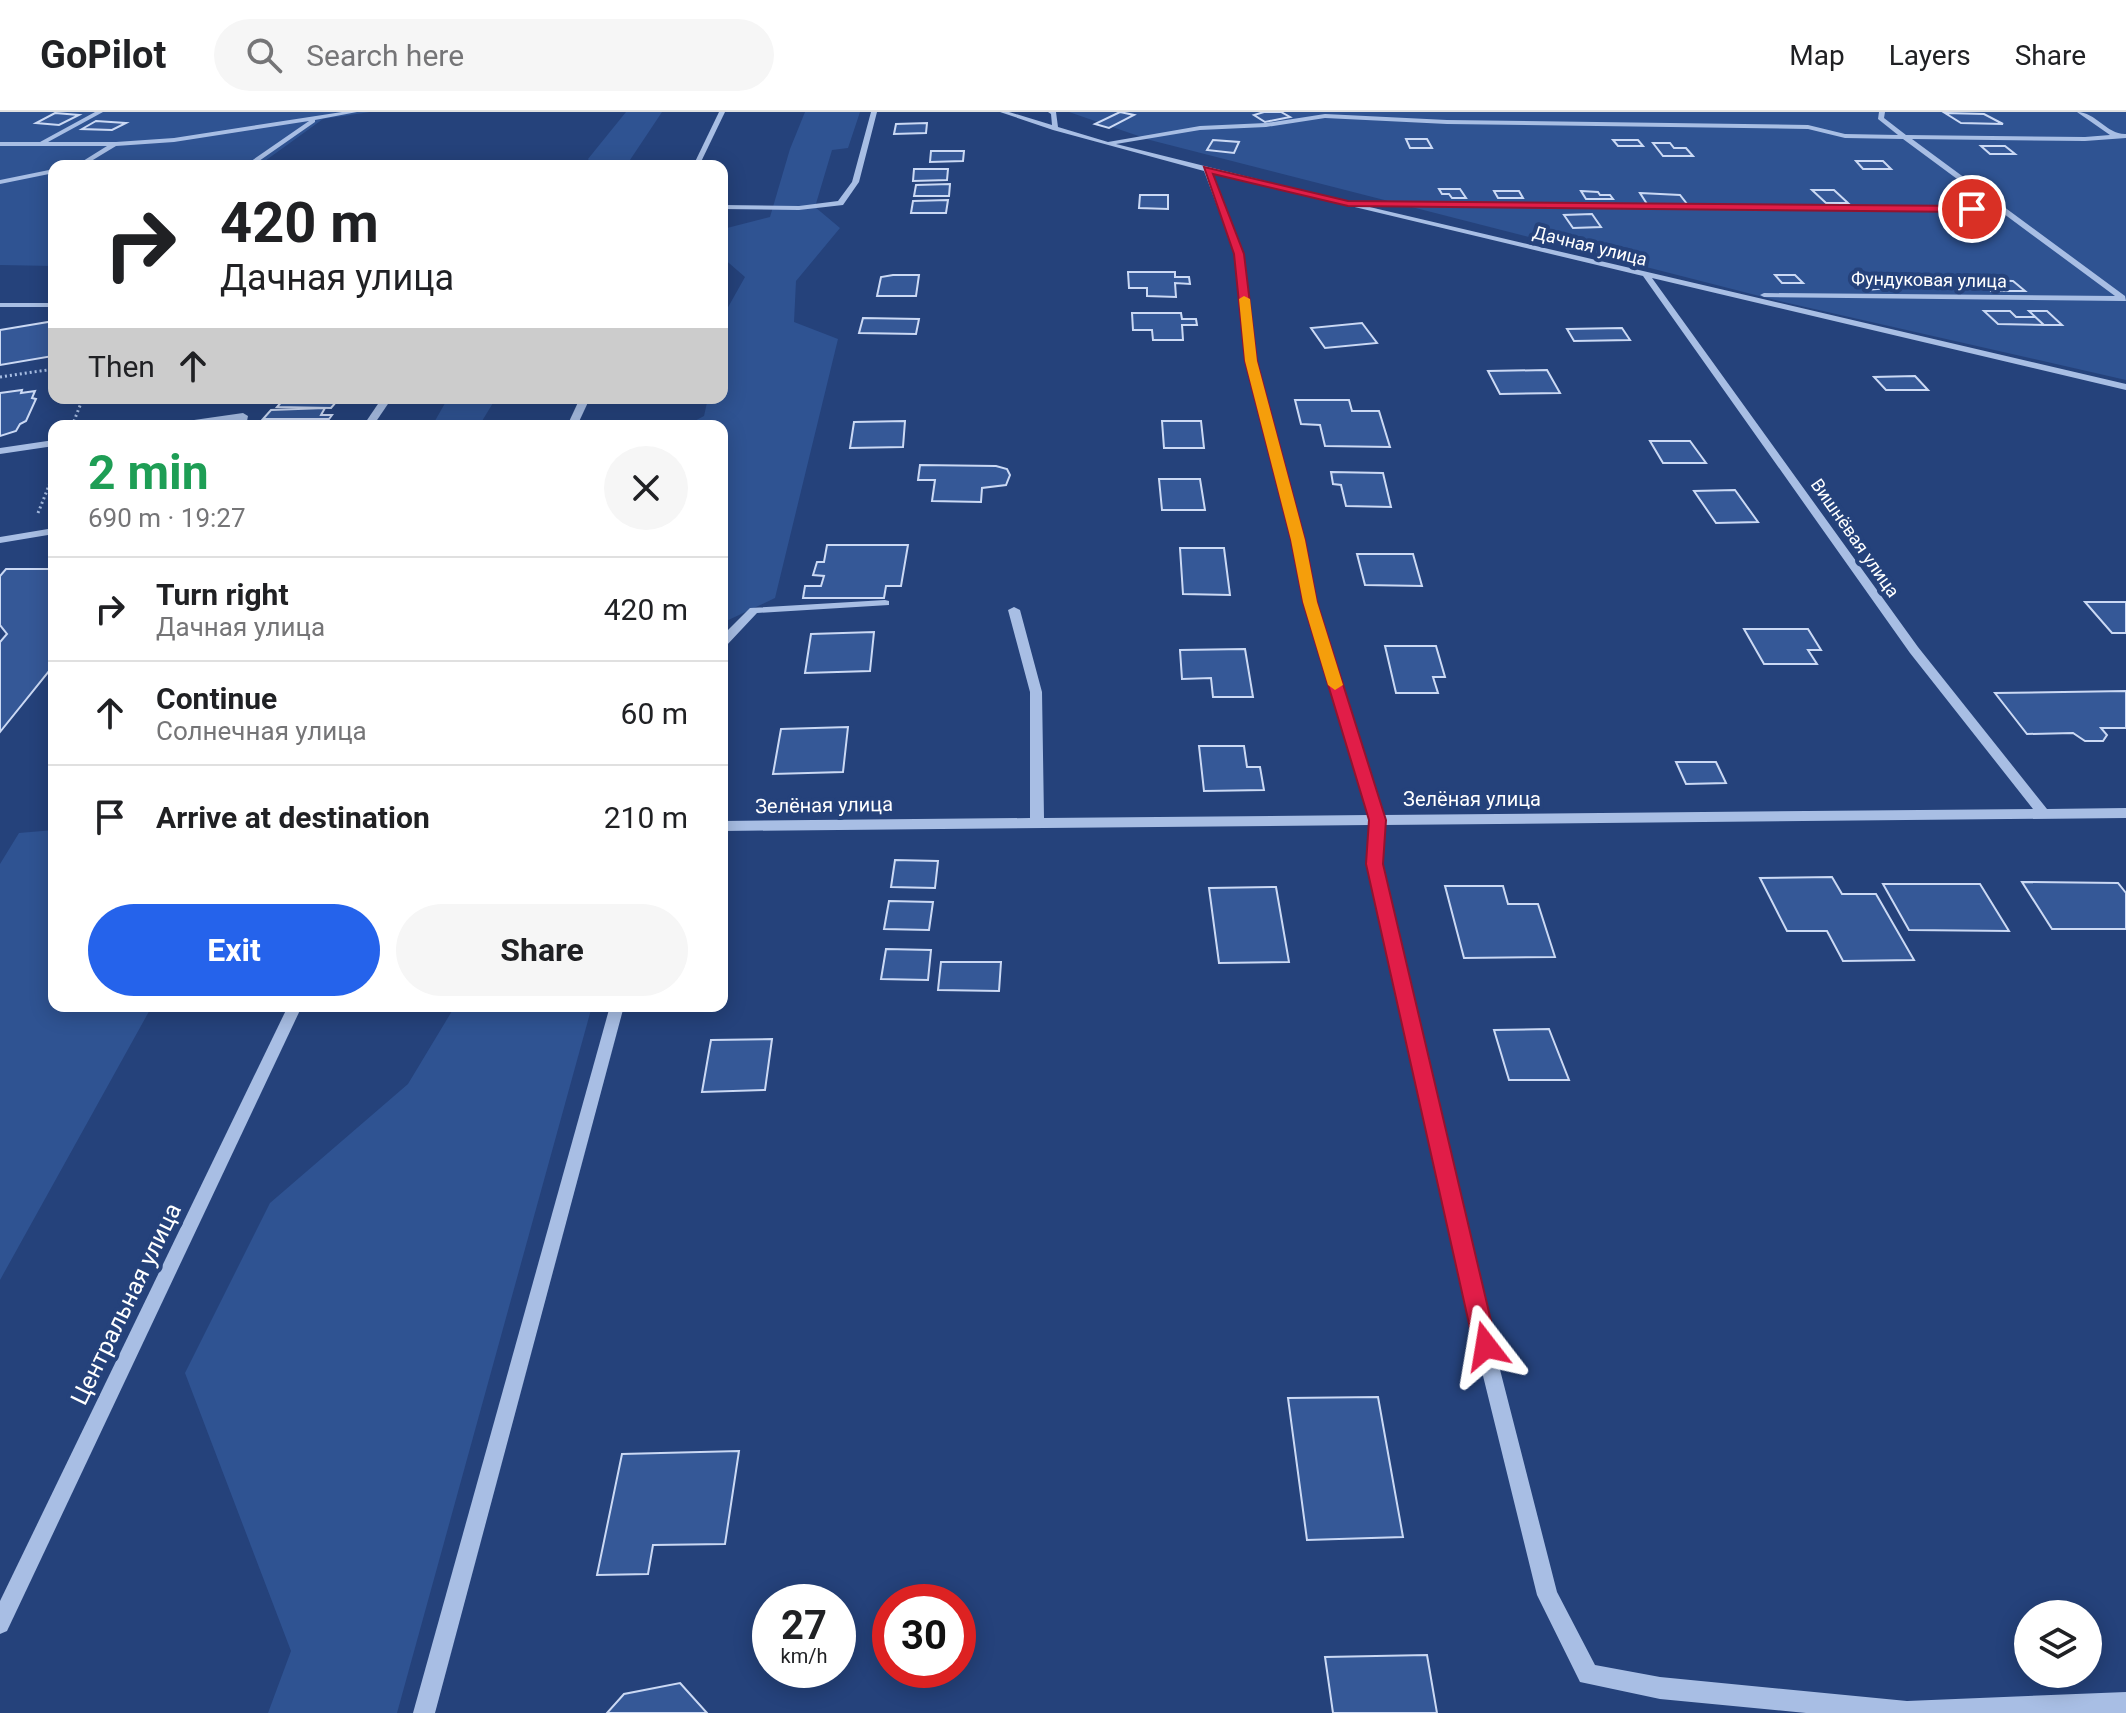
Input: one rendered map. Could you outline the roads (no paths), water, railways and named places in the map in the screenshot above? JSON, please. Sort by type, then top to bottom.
[{"type":"street","points":[[39,144],[100,112]]},
{"type":"street","points":[[256,160],[327,112]]},
{"type":"street","points":[[0,144],[116,144],[174,140],[354,112]]},
{"type":"street","points":[[699,160],[722,112]]},
{"type":"street","points":[[728,207],[799,208],[840,203],[855,182],[874,112]]},
{"type":"street","name":"Дачная улица","points":[[1003,112],[1102,144],[1647,276],[1870,324],[2126,387]]},
{"type":"street","points":[[1051,112],[1054,113],[1055,129]]},
{"type":"street","points":[[1102,144],[1200,128],[1266,125],[1342,112]]},
{"type":"street","points":[[1882,112],[1881,119],[2125,300]]},
{"type":"street","points":[[2080,112],[2117,137]]},
{"type":"street","points":[[1325,116],[1447,122],[1808,127],[1845,136],[2126,136]]},
{"type":"street","points":[[88,160],[116,144]]},
{"type":"street","points":[[1207,169],[1239,254],[1251,361],[1298,540],[1310,602],[1377,820],[1374,864],[1478,1319],[1547,1595],[1588,1674],[1660,1688],[1907,1712],[2126,1703]]},
{"type":"street","points":[[0,182],[48,172]]},
{"type":"street","points":[[1348,204],[2003,209]]},
{"type":"street","name":"Вишнёвая улица","points":[[1647,276],[1914,650],[2044,814]]},
{"type":"street","name":"Фундуковая улица","points":[[1735,295],[2125,300]]},
{"type":"street","points":[[0,305],[48,305]]},
{"type":"street","points":[[215,420],[243,416],[242,420]]},
{"type":"street","points":[[0,451],[48,444]]},
{"type":"street","points":[[0,540],[48,532]]},
{"type":"street","points":[[728,637],[754,610],[885,603]]},
{"type":"street","points":[[1014,610],[1036,692],[1037,823]]},
{"type":"street","name":"Зелёная улица","points":[[728,826],[2126,813]]},
{"type":"street","name":"Центральная улица","points":[[0,1624],[292,1012]]},
{"type":"street","points":[[424,1713],[615,1012]]}]
